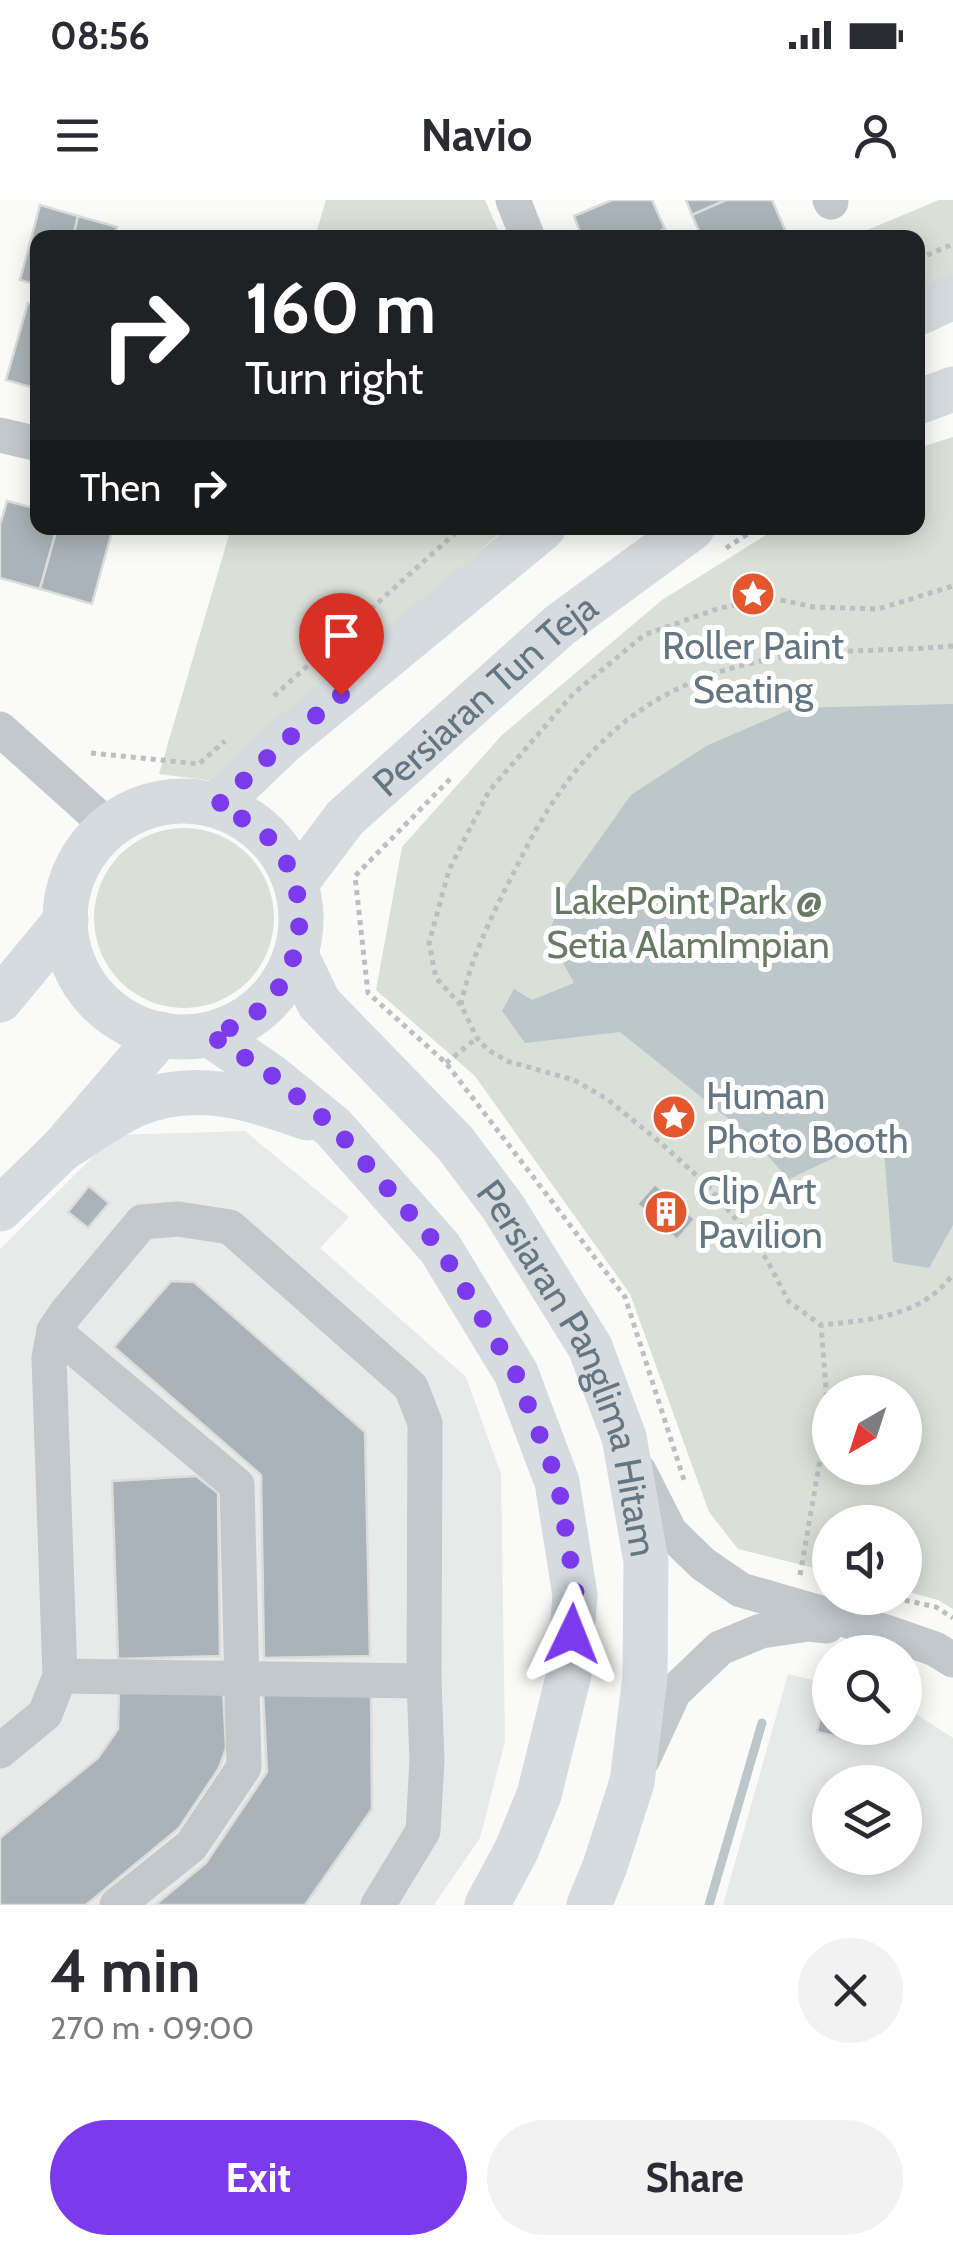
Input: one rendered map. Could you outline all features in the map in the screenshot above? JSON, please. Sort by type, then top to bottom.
[{"type":"main road","points":[[925,310],[953,297]]},
{"type":"main road","points":[[925,399],[953,389]]},
{"type":"main road","points":[[217,806],[284,742],[535,535]]},
{"type":"main road","name":"Persiaran Tun Teja","points":[[296,883],[345,818],[560,625],[702,542]]},
{"type":"main road","points":[[188,800],[217,806],[251,822],[278,849],[296,883],[301,919],[296,954],[280,988],[254,1014],[209,1034],[186,1037],[150,1033],[117,1017],[91,993],[72,962],[66,898],[74,871],[88,847],[108,826],[132,811],[160,802],[188,800]]},
{"type":"main road","points":[[0,1000],[66,920]]},
{"type":"main road","name":"Persiaran Panglima Hitam","points":[[296,954],[319,1003],[455,1144],[503,1207],[590,1348],[624,1437],[646,1561],[645,1677],[632,1782],[606,1866],[589,1905]]},
{"type":"main road","points":[[0,1208],[62,1149],[160,1034]]},
{"type":"main road","name":"Persiaran Panglima Hitam","points":[[209,1034],[270,1074],[333,1126],[440,1248],[516,1374],[558,1482],[576,1595],[569,1674],[539,1795],[516,1851],[487,1905]]},
{"type":"main road","points":[[62,1149],[134,1105],[186,1090],[254,1099],[333,1126]]},
{"type":"street","points":[[513,200],[525,230]]},
{"type":"street","points":[[0,435],[30,442]]},
{"type":"street","points":[[0,729],[108,826]]},
{"type":"street","points":[[0,1751],[44,1714],[60,1676],[49,1358],[54,1331],[142,1222],[178,1219],[230,1227],[411,1387],[426,1423],[427,1760],[423,1831],[378,1905]]},
{"type":"street","points":[[54,1331],[237,1485],[244,1767],[190,1846],[117,1905]]},
{"type":"street","points":[[624,1437],[670,1532],[702,1564],[741,1590],[882,1631],[935,1649],[953,1660]]},
{"type":"street","points":[[632,1782],[674,1692],[720,1648],[761,1630],[809,1624],[882,1631]]},
{"type":"street","points":[[60,1676],[424,1681]]},
{"type":"path","points":[[925,256],[953,244]]},
{"type":"path","points":[[272,698],[453,535]]},
{"type":"path","points":[[702,542],[730,535]]},
{"type":"path","points":[[953,586],[878,608],[814,607],[771,598],[720,608],[644,635],[587,682],[489,791],[448,870],[428,943],[436,978],[461,1005],[477,1038],[507,1061],[574,1080],[636,1120],[707,1185],[767,1260],[789,1302],[821,1325],[886,1318],[942,1290],[953,1274]]},
{"type":"path","points":[[461,1005],[471,966],[546,810],[568,776],[618,726],[688,684],[758,662],[953,646]]},
{"type":"path","points":[[90,753],[199,764],[228,738]]},
{"type":"path","points":[[458,770],[355,876],[368,994],[446,1063],[477,1038]]},
{"type":"path","points":[[800,1575],[828,1414],[821,1325]]},
{"type":"path","points":[[922,1604],[953,1618]]},
{"type":"shaded area","points":[[953,704],[953,1225],[929,1268],[893,1262],[884,1151],[838,1156],[789,1179],[746,1133],[620,1032],[525,1043],[502,1011],[514,989],[532,1000],[574,983],[548,935],[567,885],[631,795],[706,746],[794,708]]},
{"type":"shaded area","points":[[245,1131],[349,1217],[320,1248],[466,1377],[501,1474],[505,1741],[480,1838],[434,1905],[0,1905],[0,1249],[115,1135]]},
{"type":"shaded area","points":[[788,1674],[812,1680],[812,1745],[922,1745],[922,1718],[953,1738],[953,1905],[723,1905]]},
{"type":"green space","points":[[326,200],[485,200],[498,230],[317,230]]},
{"type":"green space","points":[[939,200],[953,200],[953,275],[925,287],[925,230],[867,230]]},
{"type":"green space","name":"LakePoint Park @ Setia AlamImpian","points":[[953,437],[953,1609],[922,1596],[922,1505],[812,1505],[812,1568],[738,1549],[709,1512],[630,1294],[475,1076],[376,990],[402,847],[502,735],[662,600],[766,535],[925,535],[925,446]]},
{"type":"green space","points":[[229,535],[498,535],[214,781],[159,774]]},
{"type":"green space","points":[[184,828],[219,834],[248,854],[268,883],[274,918],[268,953],[248,982],[219,1002],[184,1008],[149,1002],[120,982],[100,953],[94,918],[100,883],[120,854],[149,834]]},
{"type":"building","points":[[612,200],[652,200],[665,229],[579,230],[574,216]]},
{"type":"building","points":[[686,200],[726,200],[692,215]]},
{"type":"building","points":[[726,200],[772,200],[785,230],[699,230],[692,215]]},
{"type":"building","points":[[40,205],[78,216],[75,230],[33,230]]},
{"type":"building","points":[[78,216],[117,227],[116,230],[75,230]]},
{"type":"building","points":[[30,242],[30,283],[20,280]]},
{"type":"building","points":[[28,303],[30,303],[30,387],[6,380]]},
{"type":"building","points":[[7,501],[30,507],[30,535],[55,535],[40,589],[0,578],[0,525]]},
{"type":"building","points":[[55,535],[111,535],[92,604],[40,589]]},
{"type":"building","name":"Clip Art Pavilion","points":[[655,1184],[695,1219],[677,1240],[637,1204]]},
{"type":"building","points":[[89,1186],[109,1203],[88,1228],[68,1212]]},
{"type":"building","points":[[171,1281],[194,1282],[365,1432],[370,1656],[264,1658],[261,1475],[114,1347]]},
{"type":"building","points":[[196,1476],[218,1493],[220,1656],[118,1659],[112,1481]]},
{"type":"building","points":[[223,1690],[226,1748],[219,1768],[179,1828],[86,1905],[0,1905],[0,1838],[98,1758],[118,1729],[119,1692]]},
{"type":"building","points":[[263,1692],[371,1693],[372,1809],[305,1905],[155,1905],[206,1863],[267,1772]]},
{"type":"waterway","points":[[709,1905],[762,1723]]},
{"type":"place","name":"Roller Paint Seating","points":[[753,594]]},
{"type":"place","name":"Human Photo Booth","points":[[674,1117]]},
{"type":"place","name":"Clip Art Pavilion","points":[[666,1212]]},
{"type":"route","points":[[341,695],[217,806],[251,822],[278,849],[296,883],[301,919],[296,954],[280,988],[254,1014],[209,1034],[270,1074],[333,1126],[440,1248],[516,1374],[558,1482],[576,1595],[572,1634]]}]
